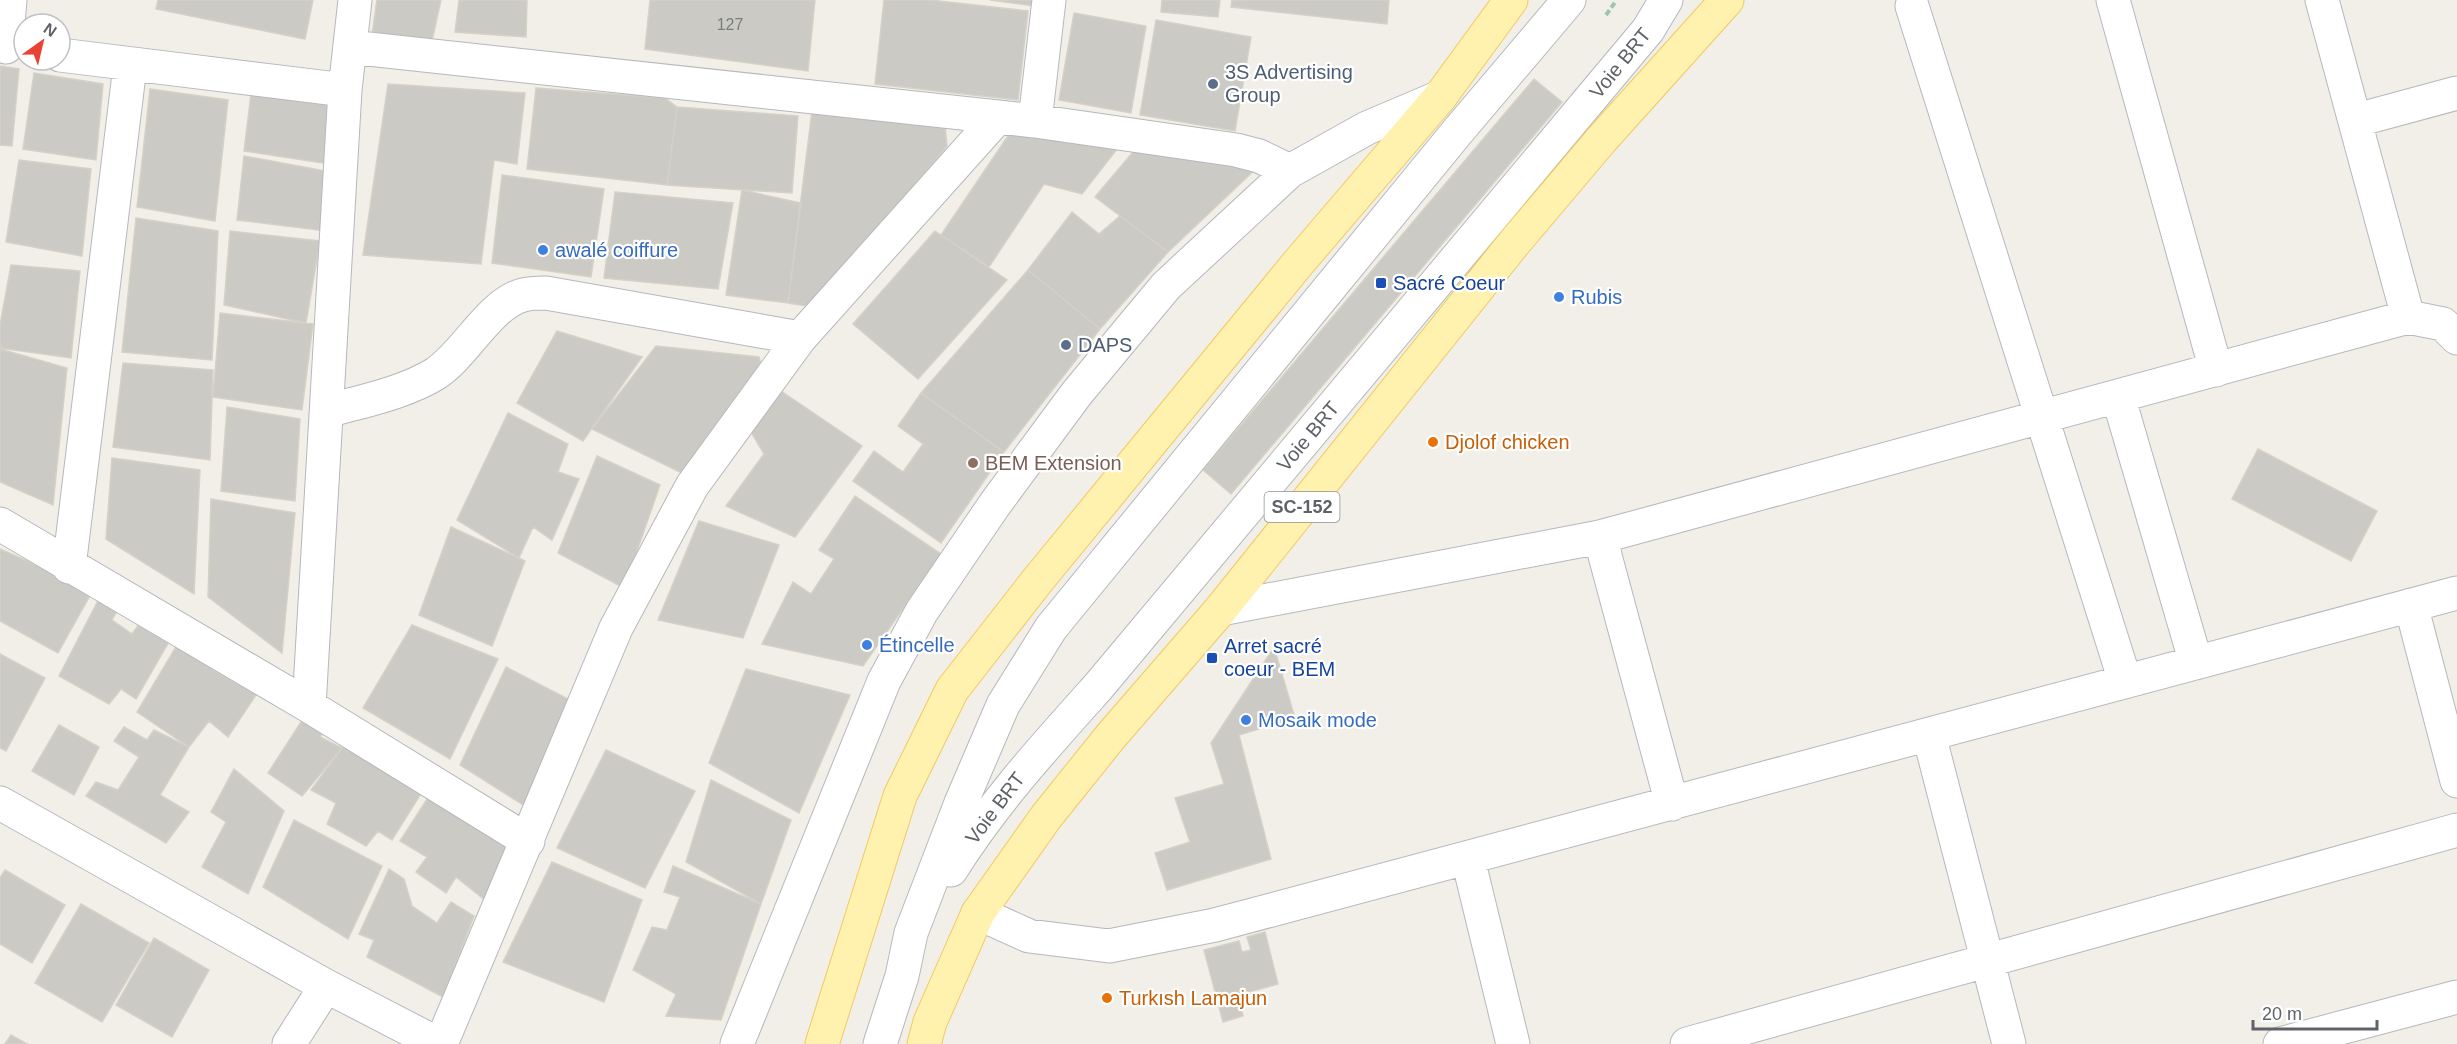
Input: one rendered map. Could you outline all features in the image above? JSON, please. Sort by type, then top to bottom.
[{"type":"main road","points":[[822,1044],[900,796],[952,690],[1036,581],[1440,97],[1511,0]]},
{"type":"main road","name":"SC-152","points":[[924,1044],[930,1022],[978,912],[1046,817],[1111,736],[1221,609],[1514,243],[1602,139],[1727,0]]},
{"type":"street","points":[[10,0],[10,48]]},
{"type":"street","points":[[309,706],[345,90],[356,0]]},
{"type":"street","points":[[1035,121],[1049,0]]},
{"type":"street","name":"Voie BRT","points":[[880,1044],[902,976],[912,933],[961,803],[1003,705],[1051,628],[1458,131],[1569,0]]},
{"type":"street","name":"Voie BRT","points":[[912,933],[976,829],[1020,774],[1098,687],[1611,75],[1648,30],[1666,0]]},
{"type":"street","points":[[2113,0],[2216,369]]},
{"type":"street","points":[[2322,0],[2357,120],[2408,317]]},
{"type":"street","points":[[1912,6],[2125,681]]},
{"type":"street","points":[[350,47],[1035,121],[1236,150],[1259,156],[1290,171]]},
{"type":"street","points":[[72,57],[130,66],[345,90]]},
{"type":"street","points":[[69,567],[130,66]]},
{"type":"street","points":[[2357,120],[2457,93]]},
{"type":"street","points":[[737,1044],[884,681],[922,611],[995,504],[1071,402],[1166,286],[1290,171],[1367,128],[1440,97]]},
{"type":"street","points":[[0,803],[326,986],[439,1044],[528,841],[616,628],[692,486],[800,338],[997,118]]},
{"type":"street","points":[[327,411],[395,391],[435,374],[462,352],[498,308],[522,295],[546,293],[800,338]]},
{"type":"street","points":[[1221,609],[1599,537],[2408,317],[2443,324],[2457,338]]},
{"type":"street","points":[[2118,396],[2196,663]]},
{"type":"street","points":[[0,524],[69,567],[309,706],[528,841]]},
{"type":"street","points":[[1599,537],[1672,804]]},
{"type":"street","points":[[978,912],[1029,936],[1109,946],[1215,925],[1468,860],[2457,593]]},
{"type":"street","points":[[2411,605],[2457,781]]},
{"type":"street","points":[[1929,735],[2009,1044]]},
{"type":"street","points":[[1687,1044],[1989,962],[2457,830]]},
{"type":"street","points":[[1468,860],[1513,1044]]},
{"type":"street","points":[[289,1044],[326,986]]},
{"type":"street","points":[[2280,1044],[2457,997]]},
{"type":"building","points":[[158,0],[313,0],[305,39],[156,9]]},
{"type":"building","points":[[377,0],[441,0],[432,41],[372,35]]},
{"type":"building","points":[[459,0],[527,0],[526,37],[455,32]]},
{"type":"building","points":[[650,0],[815,0],[808,71],[645,49]]},
{"type":"building","points":[[884,0],[930,0],[1028,11],[1018,100],[875,84]]},
{"type":"building","points":[[990,0],[1035,0],[1034,6]]},
{"type":"building","points":[[1162,0],[1220,0],[1218,17],[1161,12]]},
{"type":"building","points":[[1232,0],[1389,0],[1387,24],[1231,7]]},
{"type":"building","points":[[1074,13],[1146,26],[1131,113],[1059,100]]},
{"type":"building","points":[[1156,20],[1251,37],[1235,131],[1140,115]]},
{"type":"building","points":[[0,66],[12,68],[12,72],[19,72],[12,146],[0,145]]},
{"type":"building","points":[[34,73],[103,84],[96,160],[23,149]]},
{"type":"building","points":[[1534,79],[1562,102],[1231,494],[1203,470]]},
{"type":"building","points":[[388,84],[525,93],[517,164],[494,160],[481,264],[363,255]]},
{"type":"building","points":[[536,88],[665,98],[677,107],[667,185],[527,169]]},
{"type":"building","points":[[150,89],[228,100],[215,221],[137,207]]},
{"type":"building","points":[[251,94],[331,104],[329,164],[244,151]]},
{"type":"building","points":[[677,107],[798,116],[792,193],[667,185]]},
{"type":"building","points":[[812,111],[944,115],[947,146],[813,307],[788,303]]},
{"type":"building","points":[[1016,124],[1128,135],[1082,194],[1044,184],[989,267],[941,235]]},
{"type":"building","points":[[1144,139],[1261,164],[1168,252],[1095,197]]},
{"type":"building","points":[[244,156],[331,172],[326,231],[237,220]]},
{"type":"building","points":[[19,160],[91,169],[82,256],[6,242]]},
{"type":"building","points":[[502,175],[604,189],[591,277],[492,263]]},
{"type":"building","points":[[742,190],[801,203],[788,303],[726,295]]},
{"type":"building","points":[[615,192],[733,203],[718,289],[604,278]]},
{"type":"building","points":[[1072,212],[1099,234],[1120,216],[1168,252],[1100,329],[1028,270]]},
{"type":"building","points":[[136,218],[218,231],[212,360],[122,352]]},
{"type":"building","points":[[230,231],[320,241],[306,323],[224,305]]},
{"type":"building","points":[[935,231],[1007,280],[918,379],[853,324]]},
{"type":"building","points":[[11,265],[80,271],[71,358],[0,348],[0,325]]},
{"type":"building","points":[[1028,270],[1100,329],[1004,452],[921,393]]},
{"type":"building","points":[[220,313],[313,324],[302,410],[213,397]]},
{"type":"building","points":[[557,331],[642,357],[583,441],[517,403]]},
{"type":"building","points":[[656,346],[759,357],[765,381],[688,476],[592,429]]},
{"type":"building","points":[[0,349],[67,368],[53,505],[0,482]]},
{"type":"building","points":[[123,363],[213,370],[210,460],[113,447]]},
{"type":"building","points":[[781,391],[862,446],[795,537],[726,506],[764,454],[750,430]]},
{"type":"building","points":[[921,393],[1004,452],[941,543],[853,481],[874,451],[903,472],[923,444],[898,426]]},
{"type":"building","points":[[227,407],[300,419],[295,501],[221,491]]},
{"type":"building","points":[[508,413],[568,444],[558,472],[579,479],[552,540],[533,527],[519,558],[457,520]]},
{"type":"building","points":[[2258,449],[2377,511],[2351,561],[2232,499]]},
{"type":"building","points":[[597,456],[660,485],[624,588],[558,553]]},
{"type":"building","points":[[112,458],[200,470],[194,594],[106,539]]},
{"type":"building","points":[[855,496],[941,554],[863,666],[762,644],[793,582],[811,594],[834,559],[819,550]]},
{"type":"building","points":[[211,499],[295,513],[282,653],[208,597]]},
{"type":"building","points":[[699,521],[779,545],[743,638],[658,620]]},
{"type":"building","points":[[451,527],[525,561],[492,646],[419,615]]},
{"type":"building","points":[[0,549],[93,590],[58,653],[0,621]]},
{"type":"building","points":[[103,591],[121,604],[112,620],[132,634],[140,623],[170,640],[136,699],[121,689],[109,704],[59,676]]},
{"type":"building","points":[[412,625],[498,659],[450,759],[363,708]]},
{"type":"building","points":[[180,640],[217,664],[213,670],[240,685],[243,681],[258,692],[228,737],[209,721],[189,747],[137,712]]},
{"type":"building","points":[[1274,647],[1295,718],[1239,735],[1271,859],[1167,890],[1155,853],[1190,842],[1175,798],[1224,784],[1211,743]]},
{"type":"building","points":[[0,654],[45,678],[6,751],[0,748]]},
{"type":"building","points":[[506,667],[574,702],[528,808],[460,765]]},
{"type":"building","points":[[746,669],[850,695],[799,813],[709,763]]},
{"type":"building","points":[[303,719],[324,732],[320,737],[342,748],[302,796],[268,773]]},
{"type":"building","points":[[59,725],[99,747],[74,795],[32,771]]},
{"type":"building","points":[[124,727],[147,740],[154,730],[189,747],[160,795],[189,812],[166,843],[86,796],[96,782],[118,790],[139,757],[114,741]]},
{"type":"building","points":[[345,744],[422,792],[392,840],[378,831],[366,846],[327,824],[336,803],[311,790]]},
{"type":"building","points":[[606,750],[695,791],[645,888],[557,848]]},
{"type":"building","points":[[234,769],[284,811],[248,894],[202,867],[226,822],[211,812]]},
{"type":"building","points":[[711,780],[791,820],[761,904],[686,862]]},
{"type":"building","points":[[429,796],[515,849],[490,904],[456,877],[446,893],[416,872],[427,857],[400,841]]},
{"type":"building","points":[[294,820],[382,866],[348,939],[263,887]]},
{"type":"building","points":[[552,862],[642,900],[604,1002],[503,962]]},
{"type":"building","points":[[673,866],[761,904],[721,1020],[666,1016],[676,994],[633,970],[652,927],[667,930],[680,897],[664,892]]},
{"type":"building","points":[[389,869],[404,879],[412,906],[437,923],[451,902],[474,916],[443,997],[367,957],[374,940],[359,934]]},
{"type":"building","points":[[5,870],[65,905],[32,963],[0,944],[0,878]]},
{"type":"building","points":[[81,904],[149,943],[102,1022],[35,983]]},
{"type":"building","points":[[1265,932],[1278,984],[1238,995],[1243,1016],[1223,1022],[1204,950],[1239,941],[1242,952],[1251,950],[1247,937]]},
{"type":"building","points":[[154,938],[209,970],[172,1037],[116,1005]]},
{"type":"building","points":[[11,1035],[27,1044],[5,1044]]},
{"type":"place","name":"3S Advertising Group","points":[[1213,84]]},
{"type":"place","name":"awalé coiffure","points":[[543,250]]},
{"type":"place","name":"Sacré Coeur","points":[[1381,283]]},
{"type":"place","name":"Rubis","points":[[1559,297]]},
{"type":"place","name":"DAPS","points":[[1066,345]]},
{"type":"place","name":"Djolof chicken","points":[[1433,442]]},
{"type":"place","name":"BEM Extension","points":[[973,463]]},
{"type":"place","name":"Étincelle","points":[[867,645]]},
{"type":"place","name":"Arret sacré coeur - BEM","points":[[1212,658]]},
{"type":"place","name":"Mosaik mode","points":[[1246,720]]},
{"type":"place","name":"Turkısh Lamajun","points":[[1107,998]]}]
